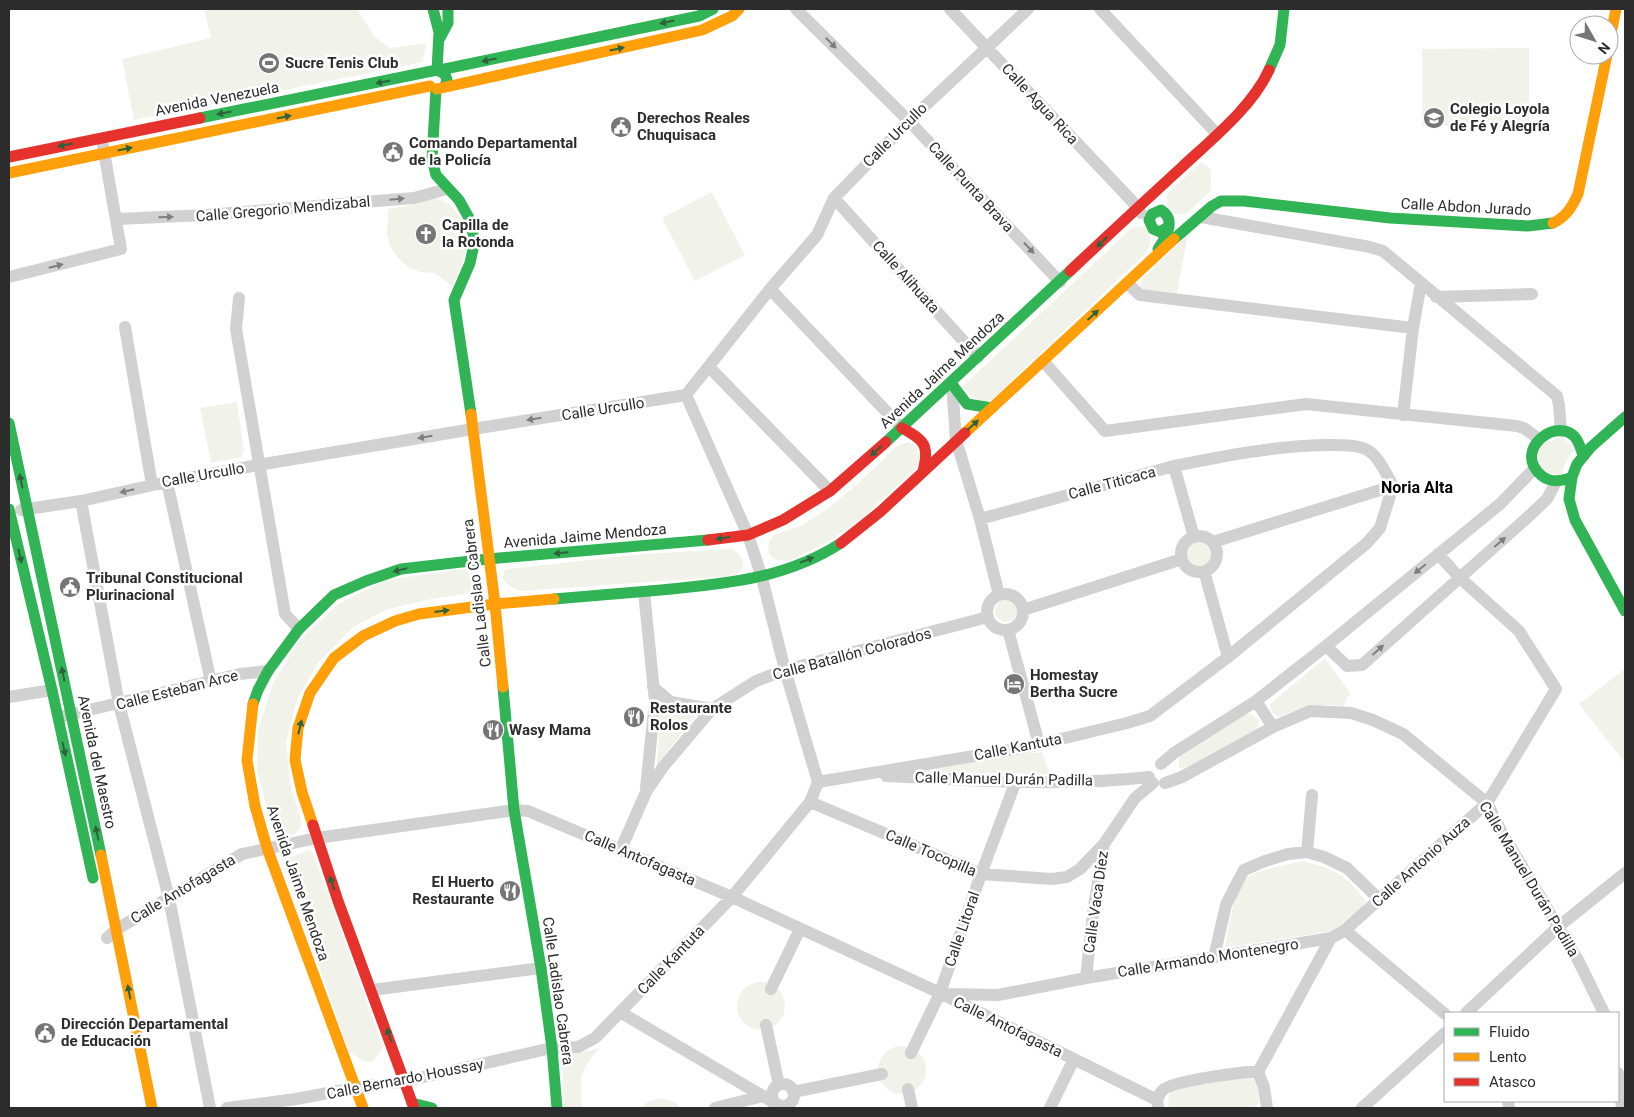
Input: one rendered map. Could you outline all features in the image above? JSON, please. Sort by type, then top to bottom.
[{"type":"main road","points":[[433,9],[440,39],[436,71],[447,77],[437,87]]},
{"type":"main road","points":[[440,39],[448,23],[448,9]]},
{"type":"main road","name":"Avenida Venezuela","points":[[9,157],[699,16],[713,9]]},
{"type":"main road","name":"Avenida Venezuela","points":[[9,173],[437,87],[702,30],[732,16],[739,9]]},
{"type":"main road","name":"Avenida Jaime Mendoza","points":[[363,1108],[267,848],[255,806],[247,760],[252,709],[258,690],[268,671],[299,628],[334,595],[401,569],[488,558],[700,542],[748,535],[783,520],[830,491],[952,383],[1060,282],[1150,207],[1158,189],[1217,134],[1242,108],[1264,80],[1280,45],[1284,9]]},
{"type":"main road","points":[[699,16],[694,18],[693,23],[697,30],[702,30]]},
{"type":"main road","points":[[584,40],[579,45],[579,51],[588,55]]},
{"type":"main road","name":"Calle Abdon Jurado","points":[[1161,229],[1201,217],[1212,206],[1221,202],[1244,201],[1390,218],[1528,226],[1546,225],[1564,218],[1573,208],[1578,194],[1605,65]]},
{"type":"main road","name":"Calle Ladislao Cabrera","points":[[436,71],[428,78],[437,87],[432,159],[436,175],[459,200],[469,218],[473,234],[470,263],[454,300],[473,429],[495,604],[514,810],[541,968],[552,1048],[557,1108]]},
{"type":"main road","points":[[1150,207],[1161,203],[1162,195],[1170,178]]},
{"type":"main road","points":[[1150,207],[1182,219],[1201,217]]},
{"type":"main road","points":[[432,1108],[413,1106],[406,1081],[338,901],[302,792],[294,760],[298,728],[310,693],[334,658],[364,636],[396,621],[419,614],[495,604],[726,584],[762,578],[815,557],[850,537],[880,512],[1153,259],[1161,229],[1170,220],[1150,207]]},
{"type":"main road","points":[[1150,207],[1161,229]]},
{"type":"main road","points":[[952,383],[968,404],[992,408]]},
{"type":"main road","points":[[1625,417],[1583,456],[1577,464],[1572,477],[1569,499],[1575,520],[1625,611]]},
{"type":"main road","name":"Avenida del Maestro","points":[[9,423],[117,928],[152,1108]]},
{"type":"main road","points":[[902,428],[919,438],[926,446],[927,456],[923,471]]},
{"type":"main road","points":[[1572,477],[1556,482],[1540,475],[1532,459],[1533,451],[1539,439],[1548,432],[1561,431],[1572,435],[1578,440],[1583,456]]},
{"type":"main road","name":"Avenida del Maestro","points":[[9,511],[52,690],[107,938],[121,1014]]},
{"type":"street","name":"Calle Punta Brava","points":[[796,9],[909,121],[1060,282]]},
{"type":"street","name":"Calle Agua Rica","points":[[950,9],[1150,207],[1161,229]]},
{"type":"street","name":"Calle Urcullo","points":[[9,511],[81,501],[152,485],[258,465],[686,395],[770,289],[816,235],[834,198],[909,121],[1028,9]]},
{"type":"street","points":[[1100,9],[1217,134]]},
{"type":"street","points":[[9,278],[121,249],[102,137]]},
{"type":"street","name":"Calle Gregorio Mendizabal","points":[[117,219],[206,215],[414,198],[448,189]]},
{"type":"street","name":"Calle Alihuata","points":[[834,198],[978,357]]},
{"type":"street","points":[[1201,217],[1370,246],[1383,251],[1557,396],[1560,404],[1561,431]]},
{"type":"street","points":[[1127,283],[1140,295],[1413,328]]},
{"type":"street","points":[[1403,415],[1413,328],[1421,283]]},
{"type":"street","points":[[770,289],[902,428]]},
{"type":"street","points":[[1436,297],[1532,294]]},
{"type":"street","points":[[239,298],[236,329],[285,614],[299,628]]},
{"type":"street","points":[[125,327],[152,485]]},
{"type":"street","points":[[1043,361],[1105,431],[1306,404],[1517,426],[1524,428],[1539,439]]},
{"type":"street","points":[[709,368],[830,491]]},
{"type":"street","points":[[952,383],[956,440],[980,519],[999,596]]},
{"type":"street","points":[[686,395],[748,535],[762,578],[785,670],[818,782]]},
{"type":"street","points":[[1174,466],[1300,446],[1339,445],[1363,448],[1379,460],[1393,486],[1213,542]]},
{"type":"street","name":"Calle Titicaca","points":[[980,519],[1174,466],[1194,537]]},
{"type":"street","points":[[1161,764],[1169,770],[1169,777],[1156,781],[1150,770],[1152,767],[1161,764],[1174,753],[1256,701],[1500,504],[1535,468]]},
{"type":"street","points":[[167,482],[211,682]]},
{"type":"street","points":[[1326,646],[1347,666],[1362,665],[1546,499],[1556,482]]},
{"type":"street","name":"Calle Kantuta","points":[[552,1048],[578,1046],[595,1038],[732,897],[810,802],[818,782],[1039,744],[1150,716],[1228,657],[1367,543],[1380,528],[1393,486]]},
{"type":"street","points":[[81,501],[119,704],[169,898],[210,1108]]},
{"type":"street","points":[[1204,537],[1213,542],[1217,553],[1216,559],[1210,568],[1204,571],[1193,571],[1184,564],[1182,548],[1189,539],[1204,537]]},
{"type":"street","points":[[1438,554],[1460,577]]},
{"type":"street","points":[[1023,610],[1182,559]]},
{"type":"street","points":[[1204,571],[1228,657]]},
{"type":"street","name":"Calle Antonio Auza","points":[[1345,930],[1486,803],[1556,689],[1519,631],[1460,577]]},
{"type":"street","points":[[644,592],[655,701],[646,792]]},
{"type":"street","points":[[1009,595],[1014,597],[1018,600],[1023,610],[1023,615],[1018,625],[1008,630],[998,629],[990,622],[988,617],[990,602],[999,596],[1009,595]]},
{"type":"street","name":"Calle Batallón Colorados","points":[[621,849],[646,792],[663,767],[712,709],[756,681],[785,670],[988,617]]},
{"type":"street","points":[[1008,630],[1039,744]]},
{"type":"street","name":"Calle Esteban Arce","points":[[57,719],[71,714],[240,674],[268,671]]},
{"type":"street","points":[[653,687],[671,702],[712,709]]},
{"type":"street","points":[[9,698],[52,690]]},
{"type":"street","points":[[1256,701],[1273,727]]},
{"type":"street","name":"Calle Manuel Durán Padilla","points":[[858,775],[1016,781],[1156,781],[1182,777],[1273,727],[1310,711],[1351,714],[1373,720],[1403,734],[1486,803],[1578,960],[1604,1012]]},
{"type":"street","name":"Calle Litoral","points":[[911,1053],[940,993],[981,874],[1016,781]]},
{"type":"street","name":"Calle Vaca Díez","points":[[1086,978],[1093,912],[1104,844],[1135,798],[1156,781]]},
{"type":"street","points":[[1307,852],[1312,795]]},
{"type":"street","name":"Calle Tocopilla","points":[[810,802],[981,874],[1052,879],[1067,877],[1080,869],[1104,844]]},
{"type":"street","name":"Calle Antofagasta","points":[[107,938],[117,928],[242,854],[317,838],[514,810],[528,811],[732,897],[940,993],[1074,1059],[1157,1104]]},
{"type":"street","points":[[1214,957],[1226,905],[1244,870],[1265,861],[1288,854],[1307,852],[1324,857],[1347,868],[1380,900]]},
{"type":"street","points":[[1467,1012],[1558,927],[1625,873]]},
{"type":"street","points":[[771,989],[800,929]]},
{"type":"street","points":[[1345,930],[1444,1013]]},
{"type":"street","name":"Calle Armando Montenegro","points":[[940,993],[998,996],[1086,978],[1331,938],[1345,930]]},
{"type":"street","points":[[1258,1072],[1331,938]]},
{"type":"street","points":[[372,990],[541,968]]},
{"type":"street","points":[[620,1012],[780,1106],[784,1106],[791,1102],[794,1095],[788,1086],[779,1085]]},
{"type":"street","points":[[766,1026],[779,1085]]},
{"type":"street","points":[[1362,1108],[1444,1034]]},
{"type":"street","name":"Calle Bernardo Houssay","points":[[227,1108],[406,1081],[552,1048]]},
{"type":"street","points":[[1050,1108],[1074,1059]]},
{"type":"street","points":[[1157,1104],[1163,1089],[1175,1084],[1246,1072],[1258,1072]]},
{"type":"street","points":[[1258,1072],[1264,1087],[1267,1108]]},
{"type":"street","points":[[793,1092],[882,1074]]},
{"type":"street","points":[[1619,1082],[1622,1108]]},
{"type":"street","points":[[779,1085],[774,1090],[772,1096],[780,1106]]},
{"type":"street","points":[[908,1089],[912,1108]]},
{"type":"street","points":[[716,1108],[763,1096]]},
{"type":"shaded area","name":"Sucre Tenis Club","points":[[204,9],[357,9],[375,37],[390,48],[426,43],[423,61],[134,120],[122,59],[211,38]]},
{"type":"shaded area","points":[[1529,48],[1529,125],[1422,126],[1422,49]]},
{"type":"shaded area","points":[[1201,162],[1211,169],[1211,191],[1187,213],[1177,215],[1167,203],[1168,193]]},
{"type":"shaded area","points":[[712,192],[745,255],[695,281],[662,218]]},
{"type":"shaded area","points":[[436,198],[452,207],[458,214],[465,232],[465,251],[452,286],[435,273],[420,272],[408,267],[397,257],[390,246],[387,234],[388,209]]},
{"type":"shaded area","points":[[1140,226],[1145,228],[1151,237],[1147,252],[990,401],[980,403],[962,387],[1133,227]]},
{"type":"shaded area","points":[[1188,235],[1177,293],[1146,290],[1140,287],[1142,279]]},
{"type":"shaded area","points":[[237,402],[244,451],[241,457],[211,463],[200,408]]},
{"type":"shaded area","points":[[1562,437],[1576,449],[1563,468],[1561,476],[1542,471],[1537,451],[1540,445]]},
{"type":"shaded area","points":[[908,442],[917,447],[921,464],[861,519],[830,541],[789,561],[774,559],[768,552],[769,541],[775,534],[799,527],[826,510],[854,487],[897,446]]},
{"type":"shaded area","points":[[1200,541],[1210,545],[1214,555],[1210,565],[1200,569],[1190,565],[1186,555],[1190,545]]},
{"type":"shaded area","points":[[732,549],[740,556],[743,563],[741,570],[733,576],[522,591],[511,587],[503,579],[504,571],[509,569],[644,554]]},
{"type":"shaded area","points":[[465,569],[472,577],[475,587],[469,593],[426,600],[385,610],[352,628],[318,663],[297,700],[286,742],[291,788],[301,820],[301,826],[289,838],[280,836],[273,830],[257,770],[258,730],[273,683],[299,641],[337,605],[386,580]]},
{"type":"shaded area","points":[[1006,600],[1014,603],[1017,611],[1014,619],[1006,622],[998,619],[995,611],[998,603]]},
{"type":"shaded area","points":[[1325,658],[1351,694],[1346,699],[1344,706],[1327,705],[1311,707],[1279,717],[1274,713],[1270,704]]},
{"type":"shaded area","points":[[1625,669],[1625,763],[1579,704]]},
{"type":"shaded area","points":[[660,707],[696,715],[657,765]]},
{"type":"shaded area","points":[[1246,714],[1251,714],[1259,720],[1258,729],[1185,769],[1179,768],[1179,757]]},
{"type":"shaded area","points":[[1042,752],[1050,774],[912,772],[916,766]]},
{"type":"shaded area","points":[[310,850],[313,853],[383,1047],[372,1061],[364,1061],[349,1052],[282,860]]},
{"type":"shaded area","points":[[1302,861],[1322,866],[1346,879],[1366,902],[1357,913],[1332,931],[1225,948],[1236,897],[1246,879],[1253,874],[1271,868]]},
{"type":"shaded area","points":[[756,982],[766,982],[775,986],[781,992],[784,997],[784,1015],[775,1026],[766,1030],[756,1030],[747,1026],[741,1020],[737,1011],[737,1001],[741,992],[747,986]]},
{"type":"shaded area","points":[[897,1046],[907,1046],[916,1050],[922,1056],[925,1061],[925,1079],[916,1090],[907,1094],[897,1094],[888,1090],[882,1084],[878,1075],[878,1065],[882,1056],[888,1050]]},
{"type":"shaded area","points":[[600,1048],[584,1069],[582,1075],[582,1108],[564,1108],[562,1056]]},
{"type":"shaded area","points":[[1248,1076],[1256,1080],[1260,1101],[1256,1106],[1246,1108],[1169,1108],[1168,1099],[1171,1090]]},
{"type":"shaded area","points":[[661,1098],[675,1102],[681,1108],[641,1108],[647,1102]]},
{"type":"traffic: fast","points":[[433,9],[439,32],[437,70]]},
{"type":"traffic: fast","points":[[440,38],[448,23],[448,9]]},
{"type":"traffic: fast","points":[[440,70],[699,16],[713,9]]},
{"type":"traffic: fast","points":[[1269,70],[1280,45],[1284,9]]},
{"type":"traffic: fast","points":[[200,118],[437,70],[445,74],[447,80],[445,86]]},
{"type":"traffic: fast","points":[[436,89],[432,159],[436,175],[459,200],[469,218],[473,234],[473,249],[470,263],[454,300],[471,414]]},
{"type":"traffic: fast","points":[[1174,239],[1212,206],[1221,201],[1244,201],[1390,218],[1528,226],[1553,223]]},
{"type":"traffic: fast","points":[[1158,249],[1164,239],[1168,229],[1169,224],[1166,214],[1161,210],[1152,214],[1149,220],[1153,229],[1160,232],[1169,226]]},
{"type":"traffic: fast","points":[[886,442],[1070,271]]},
{"type":"traffic: fast","points":[[951,383],[967,404],[992,408]]},
{"type":"traffic: fast","points":[[1625,417],[1591,447],[1577,464],[1572,477],[1569,499],[1575,520],[1625,611]]},
{"type":"traffic: fast","points":[[9,423],[101,855]]},
{"type":"traffic: fast","points":[[1572,477],[1557,481],[1549,480],[1542,476],[1534,466],[1532,456],[1535,446],[1541,438],[1550,433],[1560,431],[1569,433],[1577,440],[1583,455]]},
{"type":"traffic: fast","points":[[9,509],[52,690],[93,878]]},
{"type":"traffic: fast","points":[[253,704],[268,671],[299,629],[334,595],[366,581],[401,569],[488,559],[708,540]]},
{"type":"traffic: fast","points":[[554,599],[685,588],[754,578],[799,565],[841,543]]},
{"type":"traffic: fast","points":[[503,687],[514,810],[541,968],[552,1048],[557,1108]]},
{"type":"traffic: fast","points":[[412,1103],[432,1108]]},
{"type":"traffic: slow","points":[[437,89],[702,30],[732,16],[739,9]]},
{"type":"traffic: slow","points":[[1615,15],[1616,9]]},
{"type":"traffic: slow","points":[[1553,223],[1562,218],[1578,194],[1605,65]]},
{"type":"traffic: slow","points":[[9,173],[430,86]]},
{"type":"traffic: slow","points":[[965,433],[1174,239]]},
{"type":"traffic: slow","points":[[471,414],[495,604],[503,687]]},
{"type":"traffic: slow","points":[[313,825],[302,792],[295,760],[298,728],[310,693],[334,658],[363,636],[395,621],[419,614],[495,604],[554,599]]},
{"type":"traffic: slow","points":[[253,704],[247,760],[255,806],[267,848],[363,1108]]},
{"type":"traffic: slow","points":[[101,855],[152,1108]]},
{"type":"traffic: jam","points":[[1070,271],[1242,110],[1262,84],[1269,70]]},
{"type":"traffic: jam","points":[[9,157],[200,118]]},
{"type":"traffic: jam","points":[[902,428],[916,436],[923,444],[926,455],[923,471]]},
{"type":"traffic: jam","points":[[841,543],[880,512],[965,433]]},
{"type":"traffic: jam","points":[[708,540],[748,535],[783,520],[830,491],[886,442]]},
{"type":"traffic: jam","points":[[313,825],[338,901],[414,1108]]},
{"type":"place","name":"Sucre Tenis Club","points":[[269,63]]},
{"type":"place","name":"Colegio Loyola de Fé y Alegría","points":[[1434,118]]},
{"type":"place","name":"Derechos Reales Chuquisaca","points":[[621,127]]},
{"type":"place","name":"Comando Departamental de la Policía","points":[[393,152]]},
{"type":"place","name":"Capilla de la Rotonda","points":[[426,234]]},
{"type":"place","name":"Tribunal Constitucional Plurinacional","points":[[70,587]]},
{"type":"place","name":"Homestay Bertha Sucre","points":[[1014,684]]},
{"type":"place","name":"Restaurante Rolos","points":[[634,717]]},
{"type":"place","name":"Wasy Mama","points":[[493,730]]},
{"type":"place","name":"El Huerto Restaurante","points":[[510,891]]},
{"type":"place","name":"Dirección Departamental de Educación","points":[[45,1033]]},
{"type":"district","name":"Noria Alta","points":[[1417,487]]}]
